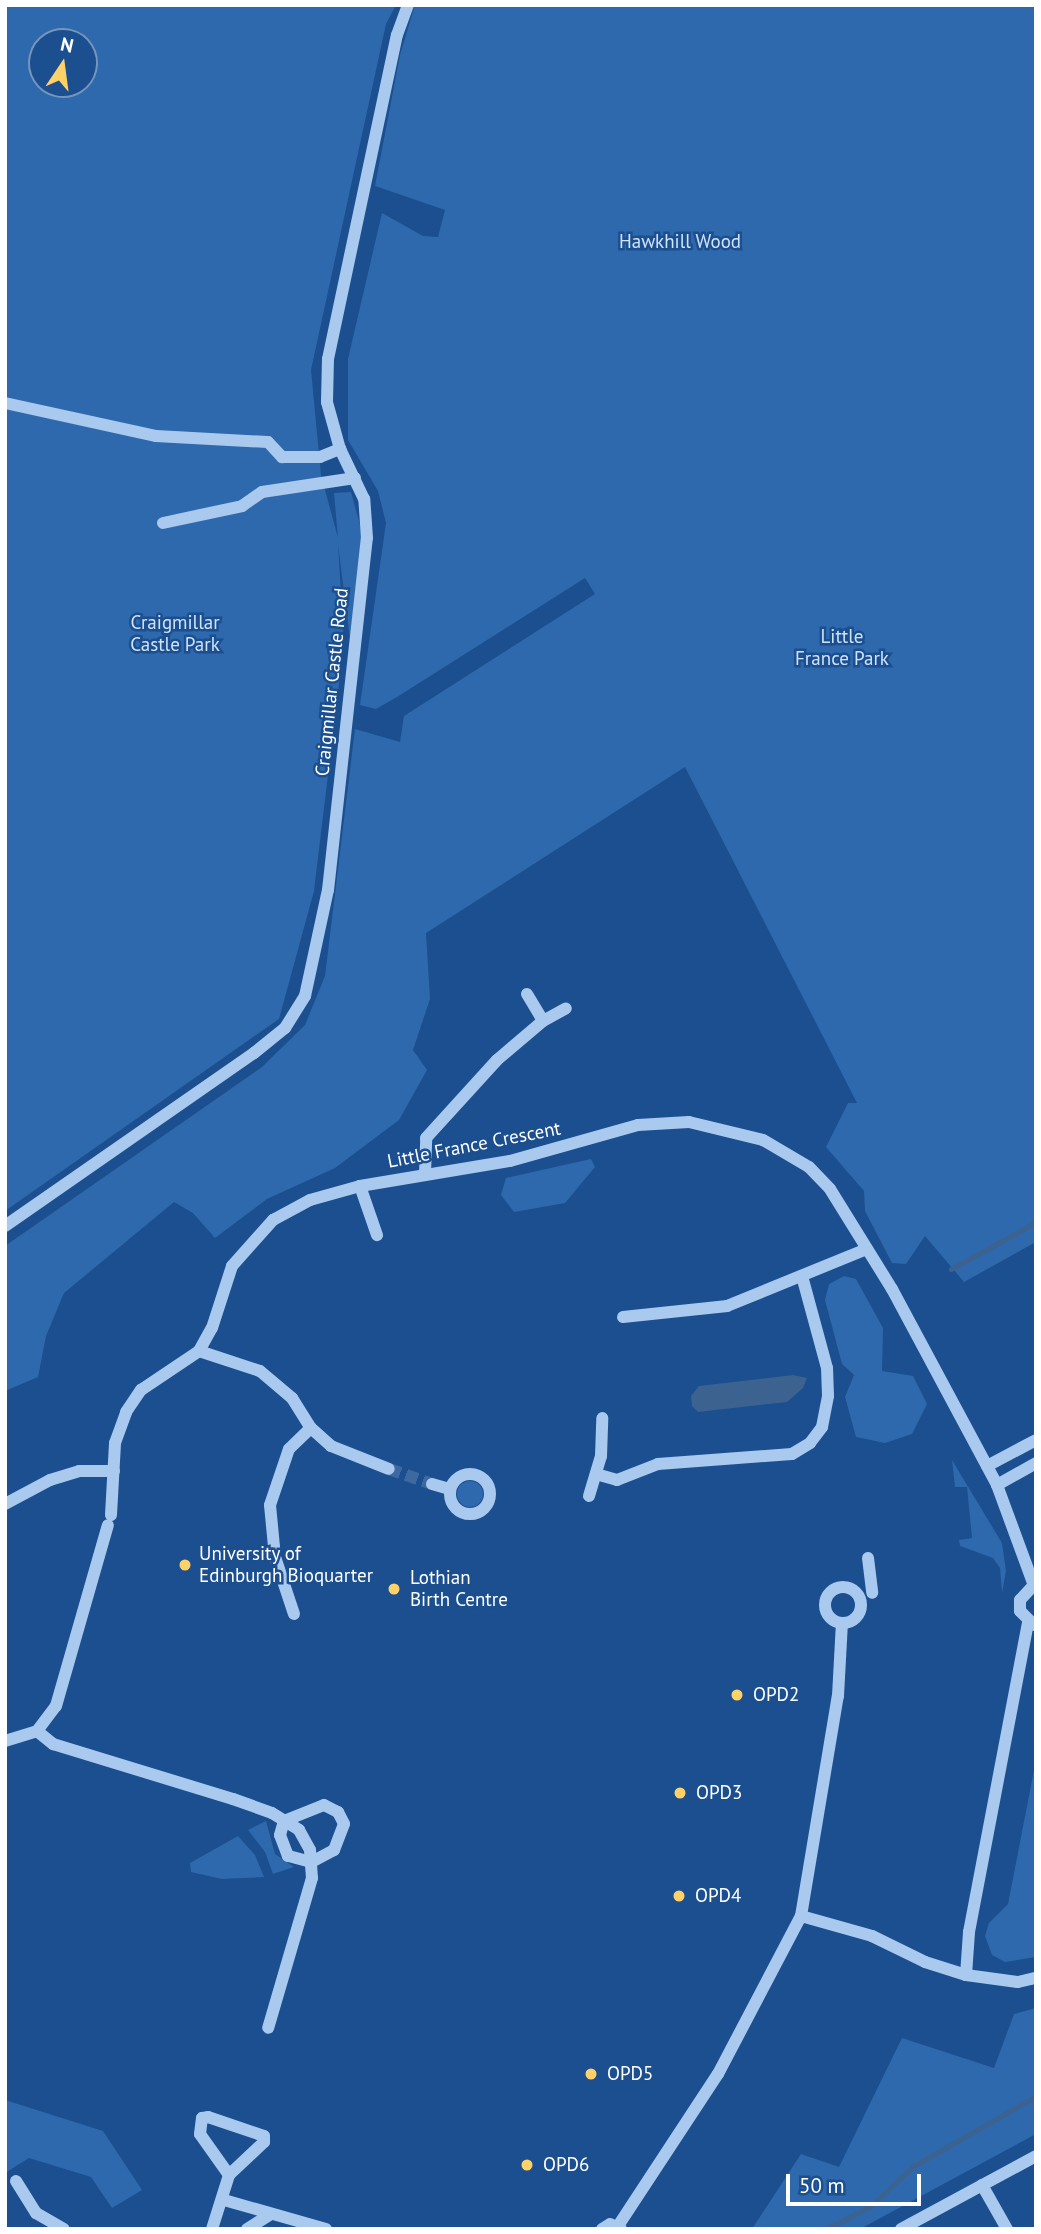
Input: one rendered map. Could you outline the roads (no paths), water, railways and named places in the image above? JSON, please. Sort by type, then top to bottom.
[{"type":"street","name":"Craigmillar Castle Road","points":[[5,1226],[254,1053],[285,1028],[305,996],[328,890],[367,538],[366,513],[355,478],[340,449],[327,402],[333,330],[408,5]]},
{"type":"street","points":[[5,403],[156,436],[268,442],[282,457],[320,457],[340,449]]},
{"type":"street","points":[[163,523],[242,506],[262,492],[355,478]]},
{"type":"street","points":[[527,994],[543,1021]]},
{"type":"street","points":[[425,1174],[426,1138],[497,1060],[543,1021],[566,1008]]},
{"type":"street","name":"Little France Crescent","points":[[37,1731],[49,1720],[64,1685],[110,1520],[115,1443],[126,1412],[141,1390],[199,1351],[212,1328],[232,1266],[251,1240],[273,1220],[310,1200],[360,1186],[558,1150],[638,1125],[716,1125],[763,1140],[809,1167],[830,1189],[867,1249],[997,1485],[1034,1583]]},
{"type":"street","points":[[360,1186],[377,1235]]},
{"type":"street","points":[[623,1317],[727,1306],[867,1249]]},
{"type":"street","points":[[596,1474],[617,1480],[658,1464],[792,1454],[810,1443],[822,1427],[828,1396],[827,1368],[802,1276]]},
{"type":"street","points":[[199,1351],[260,1371],[276,1382],[311,1428],[331,1446],[388,1469]]},
{"type":"street","points":[[589,1496],[601,1456],[602,1418]]},
{"type":"street","points":[[294,1614],[275,1557],[270,1505],[289,1449],[311,1428]]},
{"type":"street","points":[[987,1466],[1036,1440]]},
{"type":"street","points":[[997,1485],[1036,1463]]},
{"type":"street","points":[[5,1504],[50,1480],[79,1471],[114,1471]]},
{"type":"street","points":[[432,1484],[450,1489]]},
{"type":"street","points":[[868,1558],[872,1593]]},
{"type":"street","points":[[967,1975],[969,1932],[1032,1624],[1020,1600],[1034,1583]]},
{"type":"street","points":[[602,2229],[620,2227],[718,2074],[801,1916],[838,1696],[842,1623]]},
{"type":"street","points":[[5,1741],[37,1731],[62,1748],[233,1799],[285,1821],[299,1830],[312,1861],[312,1878],[268,2028]]},
{"type":"street","points":[[324,1805],[338,1812],[344,1824],[342,1839],[334,1850],[312,1861],[288,1856],[282,1847],[285,1821],[324,1805]]},
{"type":"street","points":[[801,1916],[872,1936],[925,1962],[967,1975],[1018,1982],[1036,1978]]},
{"type":"street","points":[[212,2229],[224,2200],[229,2175],[264,2136],[202,2118],[200,2134],[229,2175]]},
{"type":"street","points":[[901,2229],[1036,2156]]},
{"type":"street","points":[[16,2181],[36,2213],[64,2229]]},
{"type":"street","points":[[982,2185],[1007,2229]]},
{"type":"street","points":[[224,2200],[326,2229]]},
{"type":"street","points":[[247,2229],[271,2214]]},
{"type":"street","points":[[271,2214],[278,2229]]},
{"type":"waterway","points":[[951,1269],[1036,1222]]},
{"type":"waterway","points":[[826,2229],[871,2206],[912,2167],[1036,2096]]},
{"type":"tunnel","points":[[389,1469],[432,1484]]},
{"type":"place","name":"University of Edinburgh Bioquarter","points":[[185,1565]]},
{"type":"place","name":"Lothian Birth Centre","points":[[394,1589]]},
{"type":"place","name":"OPD2","points":[[737,1695]]},
{"type":"place","name":"OPD3","points":[[680,1793]]},
{"type":"place","name":"OPD4","points":[[679,1896]]},
{"type":"place","name":"OPD5","points":[[591,2074]]},
{"type":"place","name":"OPD6","points":[[527,2165]]},
{"type":"park label","name":"Hawkhill Wood","points":[[680,242]]},
{"type":"park label","name":"Craigmillar Castle Park","points":[[175,634]]},
{"type":"park label","name":"Little France Park","points":[[842,648]]}]
